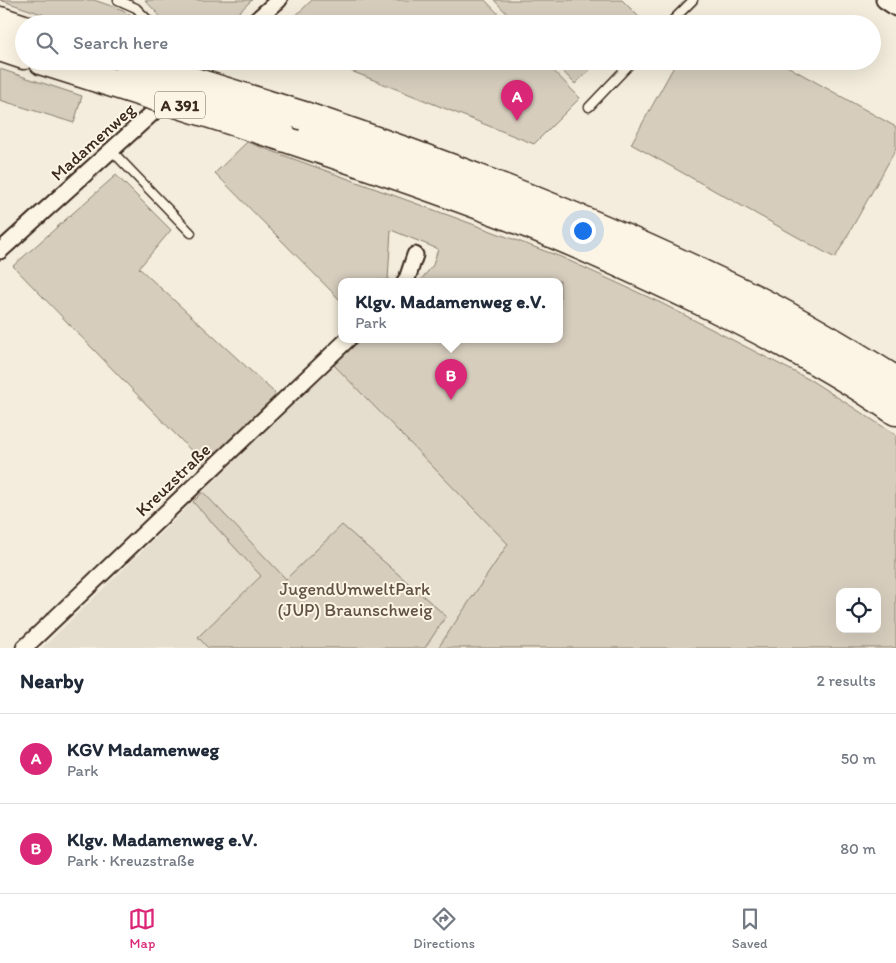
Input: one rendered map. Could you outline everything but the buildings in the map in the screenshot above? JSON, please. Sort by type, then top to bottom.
[{"type":"highway","points":[[0,21],[15,26]]},
{"type":"highway","points":[[0,48],[15,52]]},
{"type":"highway","name":"A 391","points":[[72,70],[443,191],[530,224],[640,271],[734,317],[834,371],[896,411]]},
{"type":"highway","name":"A 391","points":[[156,70],[304,116],[434,161],[551,206],[635,242],[755,299],[840,346],[896,381]]},
{"type":"street","points":[[262,15],[279,0]]},
{"type":"street","points":[[884,0],[896,8]]},
{"type":"street","name":"Madamenweg","points":[[0,251],[200,70]]},
{"type":"street","points":[[407,278],[415,255]]},
{"type":"street","name":"Kreuzstraße","points":[[24,648],[344,343]]},
{"type":"lane","points":[[118,0],[136,8],[143,15]]},
{"type":"lane","points":[[678,15],[693,0]]},
{"type":"lane","points":[[589,107],[624,70]]},
{"type":"lane","points":[[112,150],[191,233]]},
{"type":"shaded area","points":[[334,365],[509,544],[438,648],[42,648]]},
{"type":"green space","points":[[0,0],[94,0],[123,10],[129,15],[44,15]]},
{"type":"green space","points":[[145,0],[252,0],[236,15],[159,15]]},
{"type":"green space","points":[[312,0],[485,0],[499,15],[296,15]]},
{"type":"green space","points":[[494,0],[622,0],[637,15],[508,15]]},
{"type":"green space","points":[[0,69],[82,96],[74,123],[0,100]]},
{"type":"green space","points":[[349,70],[553,70],[580,98],[534,144]]},
{"type":"green space","points":[[562,70],[590,70],[575,84]]},
{"type":"green space","points":[[672,70],[794,70],[896,127],[896,149],[835,258],[631,144]]},
{"type":"green space","points":[[247,142],[561,257],[661,303],[812,381],[896,435],[896,648],[438,648],[508,544],[334,365],[357,343],[563,343],[563,278],[422,278],[433,265],[438,249],[391,230],[388,278],[338,278],[338,298],[215,173]]},
{"type":"green space","points":[[116,175],[171,230],[139,268],[277,395],[206,466],[13,266]]},
{"type":"green space","name":"JugendUmweltPark (JUP) Braunschweig","points":[[203,492],[286,579],[342,525],[446,616],[425,648],[208,648],[198,637],[261,576],[193,502]]},
{"type":"place","name":"KGV Madamenweg","points":[[517,121]]},
{"type":"place","name":"Klgv. Madamenweg e.V.","points":[[451,400]]}]
